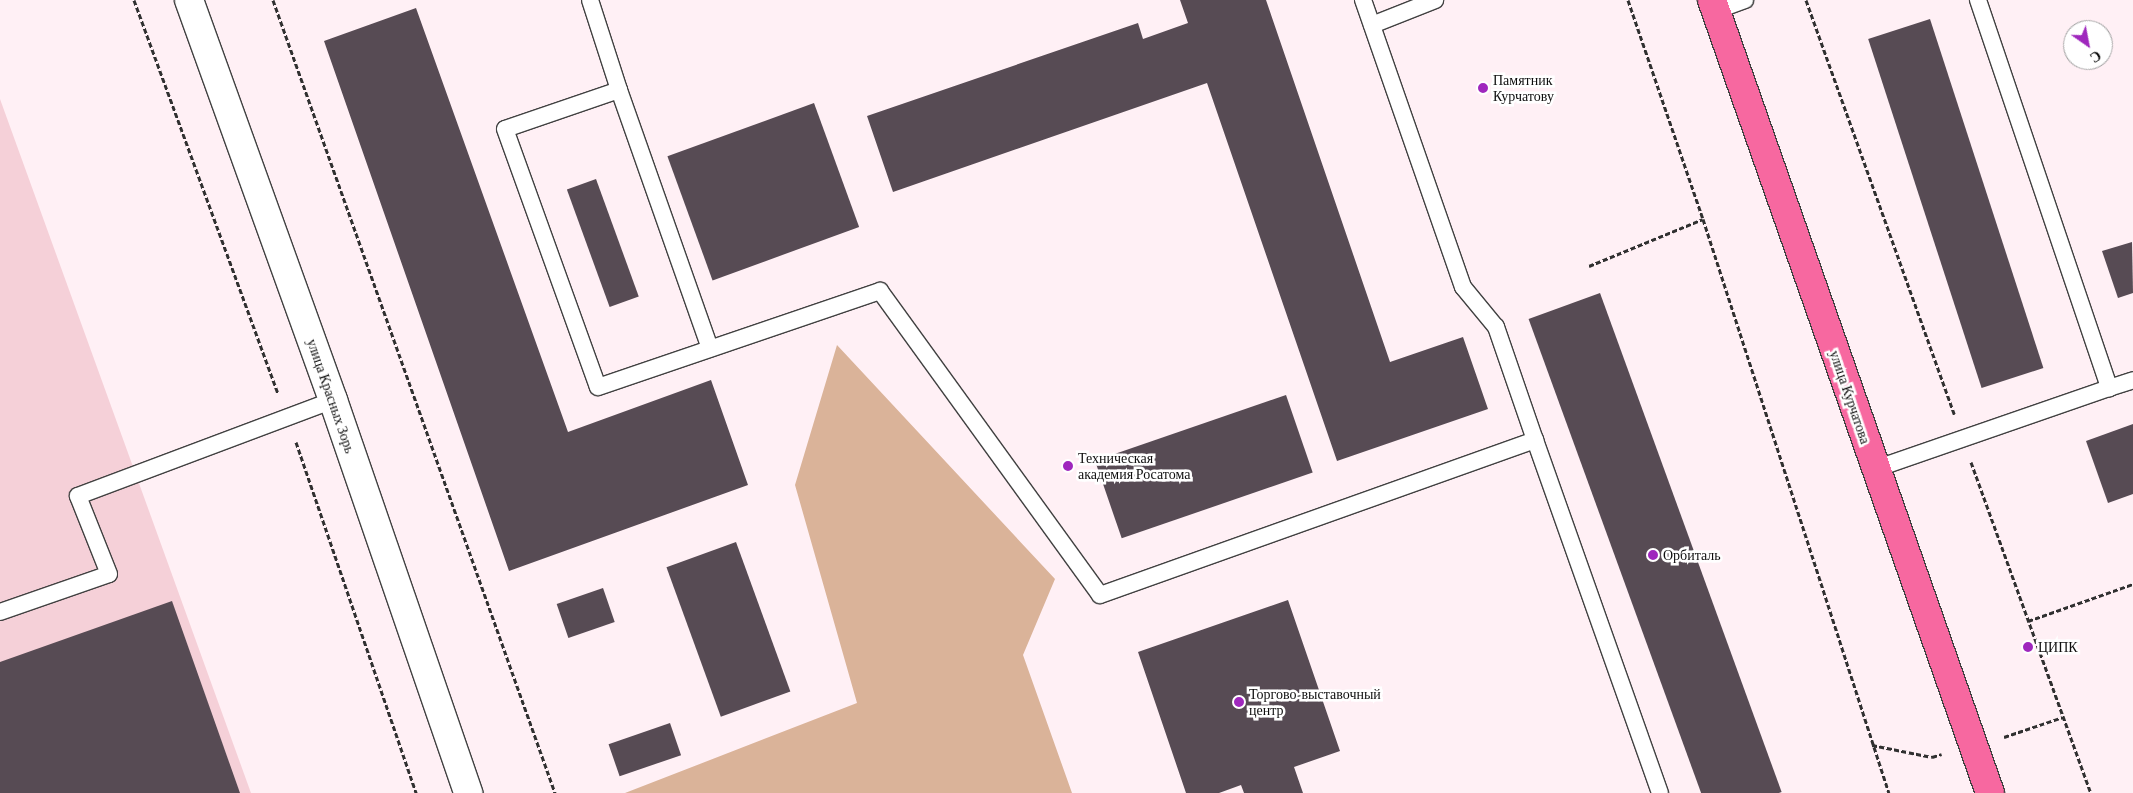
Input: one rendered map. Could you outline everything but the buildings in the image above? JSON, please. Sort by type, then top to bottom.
[{"type":"main road","name":"улица Курчатова","points":[[1714,5],[1990,793]]},
{"type":"street","name":"улица Красных Зорь","points":[[189,0],[333,400],[468,793]]},
{"type":"lane","points":[[590,0],[618,90],[710,348]]},
{"type":"lane","points":[[1363,0],[1462,287],[1496,327],[1660,793]]},
{"type":"lane","points":[[1372,25],[1435,0]]},
{"type":"lane","points":[[1714,5],[1745,0]]},
{"type":"lane","points":[[1978,0],[2109,388]]},
{"type":"lane","points":[[618,90],[505,129],[598,387],[880,291],[1100,595],[1535,440]]},
{"type":"lane","points":[[1875,469],[2133,380]]},
{"type":"lane","points":[[0,612],[109,574],[78,496],[333,400]]},
{"type":"path","points":[[273,0],[555,793]]},
{"type":"path","points":[[1628,0],[1702,219],[1889,793]]},
{"type":"path","points":[[1806,0],[2028,621],[2092,793]]},
{"type":"path","points":[[1589,266],[1702,219]]},
{"type":"path","points":[[2028,621],[2133,584]]},
{"type":"shaded area","points":[[0,99],[251,793],[0,793]]},
{"type":"shaded area","points":[[837,345],[1055,579],[1023,655],[1072,793],[625,793],[857,703],[795,485]]},
{"type":"place","name":"Памятник Курчатову","points":[[1483,88]]},
{"type":"place","name":"Техническая академия Росатома","points":[[1068,466]]},
{"type":"place","name":"Орбиталь","points":[[1653,555]]},
{"type":"place","name":"ЦИПК","points":[[2028,647]]},
{"type":"place","name":"Торгово-выставочный центр","points":[[1239,702]]}]
